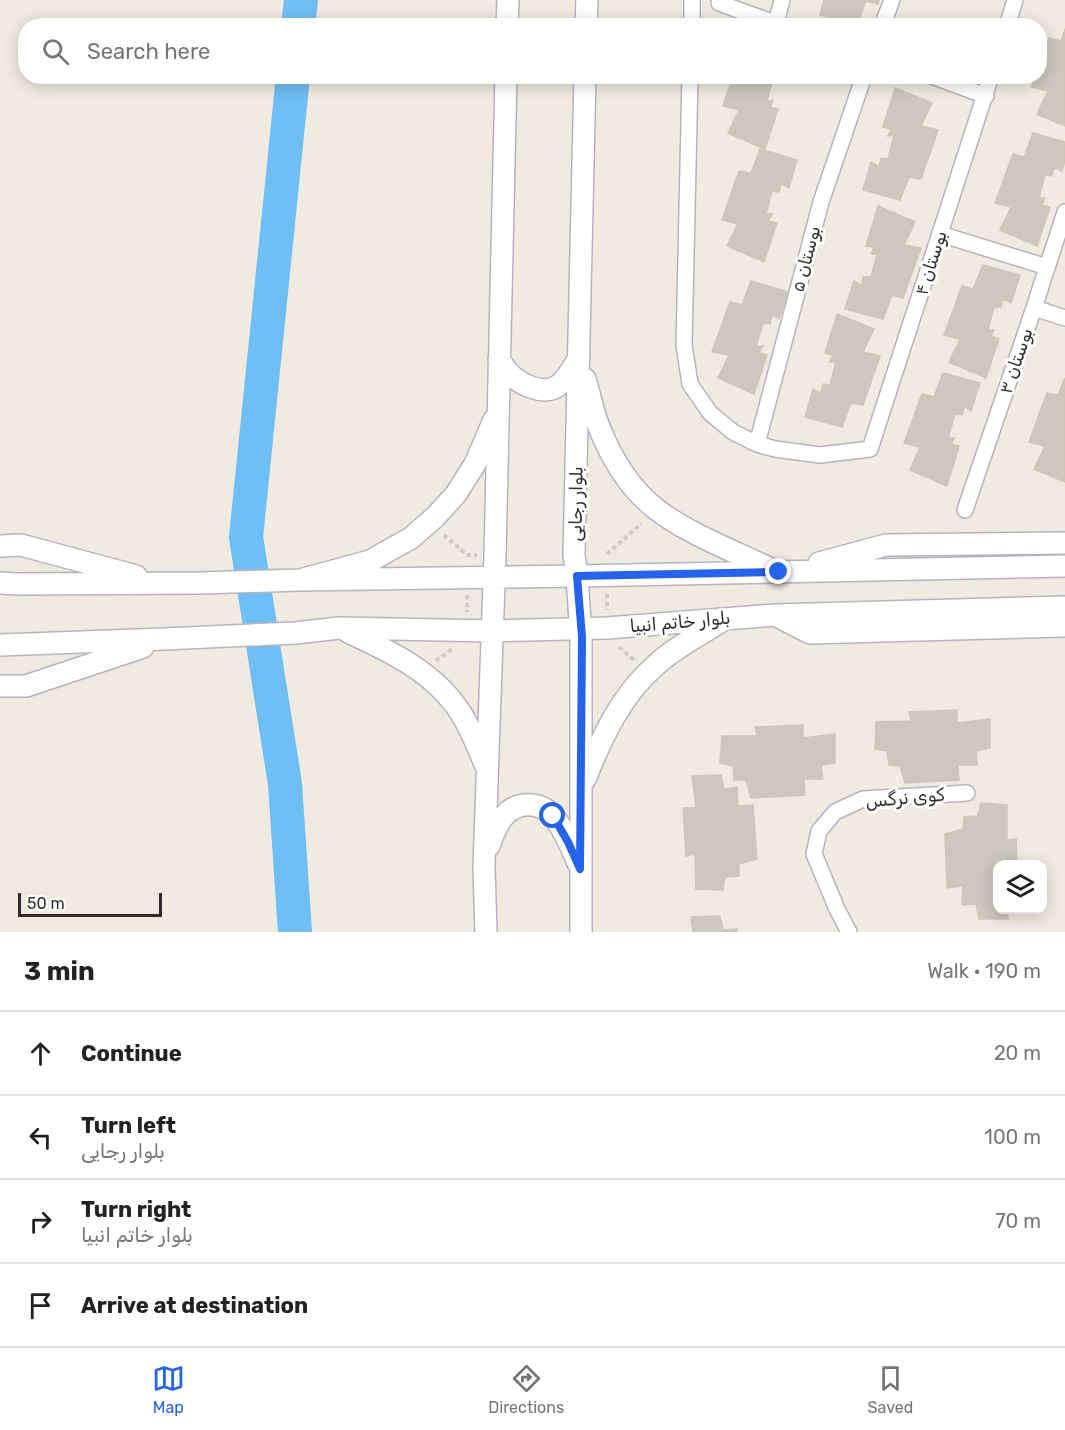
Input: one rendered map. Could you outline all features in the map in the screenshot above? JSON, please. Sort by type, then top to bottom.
[{"type":"main road","points":[[507,18],[508,0]]},
{"type":"main road","points":[[586,18],[587,0]]},
{"type":"main road","points":[[486,932],[484,867],[494,577],[506,84]]},
{"type":"main road","name":"بلوار رجایی","points":[[581,932],[581,628],[574,555],[585,84]]},
{"type":"main road","points":[[499,360],[518,380],[547,390],[557,387],[568,376],[579,357]]},
{"type":"main road","points":[[579,357],[598,426],[610,452],[636,489],[657,510],[690,531],[783,572],[886,545],[1065,543]]},
{"type":"main road","points":[[300,580],[370,561],[411,538],[456,494],[475,464],[498,409]]},
{"type":"main road","points":[[0,546],[21,545],[163,583]]},
{"type":"main road","points":[[0,583],[200,583],[1065,566]]},
{"type":"main road","name":"بلوار خاتم انبیا","points":[[0,645],[295,633],[339,628],[492,631],[607,628],[776,615],[1065,607]]},
{"type":"main road","points":[[776,615],[810,633],[1065,626]]},
{"type":"main road","points":[[581,790],[608,728],[641,679],[656,664],[679,647],[727,618]]},
{"type":"main road","points":[[339,628],[375,644],[439,685],[463,717],[488,770]]},
{"type":"main road","points":[[0,686],[26,686],[164,639]]},
{"type":"main road","points":[[484,867],[496,826],[505,814],[518,806],[530,803],[541,807],[553,816],[580,869]]},
{"type":"street","points":[[692,0],[692,18]]},
{"type":"street","points":[[780,18],[782,0]]},
{"type":"street","points":[[885,18],[892,0]]},
{"type":"street","points":[[1009,18],[1015,0]]},
{"type":"street","points":[[719,3],[763,18]]},
{"type":"street","points":[[690,84],[684,345],[690,384],[710,413],[733,432],[757,444]]},
{"type":"street","name":"بوستان ۵","points":[[757,444],[821,202],[861,84]]},
{"type":"street","points":[[954,84],[986,96]]},
{"type":"street","name":"بوستان ۴","points":[[757,444],[775,449],[820,455],[870,449],[989,84]]},
{"type":"street","name":"بوستان ۳","points":[[965,510],[1065,212]]},
{"type":"street","points":[[940,234],[1047,267]]},
{"type":"street","points":[[1034,308],[1065,318]]},
{"type":"street","name":"کوی نرگس","points":[[849,932],[814,854],[819,831],[835,812],[863,799],[967,793]]},
{"type":"path","points":[[607,554],[657,510]]},
{"type":"path","points":[[429,522],[467,555]]},
{"type":"path","points":[[615,644],[648,672]]},
{"type":"path","points":[[422,672],[458,645]]},
{"type":"building","points":[[824,0],[879,0],[878,4],[866,1],[860,18],[831,18],[820,15]]},
{"type":"building","points":[[1065,29],[1065,126],[1037,114],[1048,91],[1031,87],[1032,84],[1047,84],[1047,44],[1049,38],[1061,41]]},
{"type":"building","points":[[730,84],[771,84],[767,101],[773,101],[770,107],[778,109],[765,149],[728,133],[739,110],[723,106]]},
{"type":"building","points":[[895,88],[932,103],[921,126],[938,130],[921,179],[909,177],[900,200],[863,190],[871,162],[879,167],[881,158],[888,159],[894,135],[888,136],[891,129],[883,127]]},
{"type":"building","points":[[1033,133],[1065,142],[1065,161],[1062,171],[1054,167],[1052,176],[1045,175],[1039,198],[1045,198],[1042,205],[1050,207],[1037,246],[1000,230],[1011,207],[995,203],[1013,154],[1024,157]]},
{"type":"building","points":[[760,149],[797,160],[789,188],[781,183],[779,192],[772,191],[766,214],[772,214],[768,221],[777,223],[764,262],[727,246],[738,224],[722,220],[739,171],[751,173]]},
{"type":"building","points":[[878,206],[915,222],[904,245],[921,248],[903,298],[892,295],[883,319],[845,309],[854,281],[862,285],[863,277],[871,277],[877,254],[871,254],[874,247],[866,246]]},
{"type":"building","points":[[983,265],[1020,275],[1011,303],[1003,299],[1001,307],[994,307],[988,330],[994,330],[991,336],[999,339],[986,378],[949,362],[960,339],[944,335],[962,286],[973,289]]},
{"type":"building","points":[[751,281],[788,292],[779,319],[772,315],[770,324],[763,323],[756,347],[763,346],[759,353],[767,355],[754,394],[718,378],[729,355],[712,352],[730,302],[742,305]]},
{"type":"building","points":[[837,314],[874,329],[863,352],[880,356],[863,405],[851,403],[842,427],[805,417],[813,389],[821,393],[823,384],[830,385],[836,362],[830,362],[833,355],[825,353]]},
{"type":"building","points":[[943,373],[980,383],[971,411],[964,406],[962,415],[955,414],[948,438],[954,438],[951,444],[959,446],[947,486],[910,470],[920,447],[904,443],[922,394],[934,397]]},
{"type":"building","points":[[1065,378],[1065,482],[1034,469],[1045,446],[1029,442],[1047,393],[1058,395]]},
{"type":"building","points":[[957,710],[957,723],[990,719],[990,748],[976,751],[977,765],[958,765],[959,780],[905,783],[900,766],[889,765],[887,751],[875,749],[876,722],[911,721],[909,712]]},
{"type":"building","points":[[803,725],[803,738],[835,734],[835,763],[821,765],[823,779],[804,779],[805,795],[751,798],[746,780],[734,780],[733,766],[720,763],[722,736],[757,736],[755,727]]},
{"type":"building","points":[[721,775],[724,789],[737,787],[738,806],[753,805],[757,859],[739,864],[739,876],[725,877],[723,890],[696,889],[695,854],[686,856],[683,808],[696,808],[692,776]]},
{"type":"building","points":[[981,803],[1007,805],[1007,840],[1016,839],[1017,860],[993,860],[993,914],[1007,914],[1008,919],[979,919],[976,904],[962,905],[963,886],[947,888],[945,834],[963,829],[964,817],[978,816]]},
{"type":"building","points":[[720,916],[723,930],[737,929],[737,932],[693,932],[691,917]]},
{"type":"waterway","points":[[299,18],[301,0]]},
{"type":"waterway","points":[[292,84],[246,537],[285,784],[295,932]]},
{"type":"route","points":[[553,816],[580,869],[582,637],[577,576],[779,572]]}]
